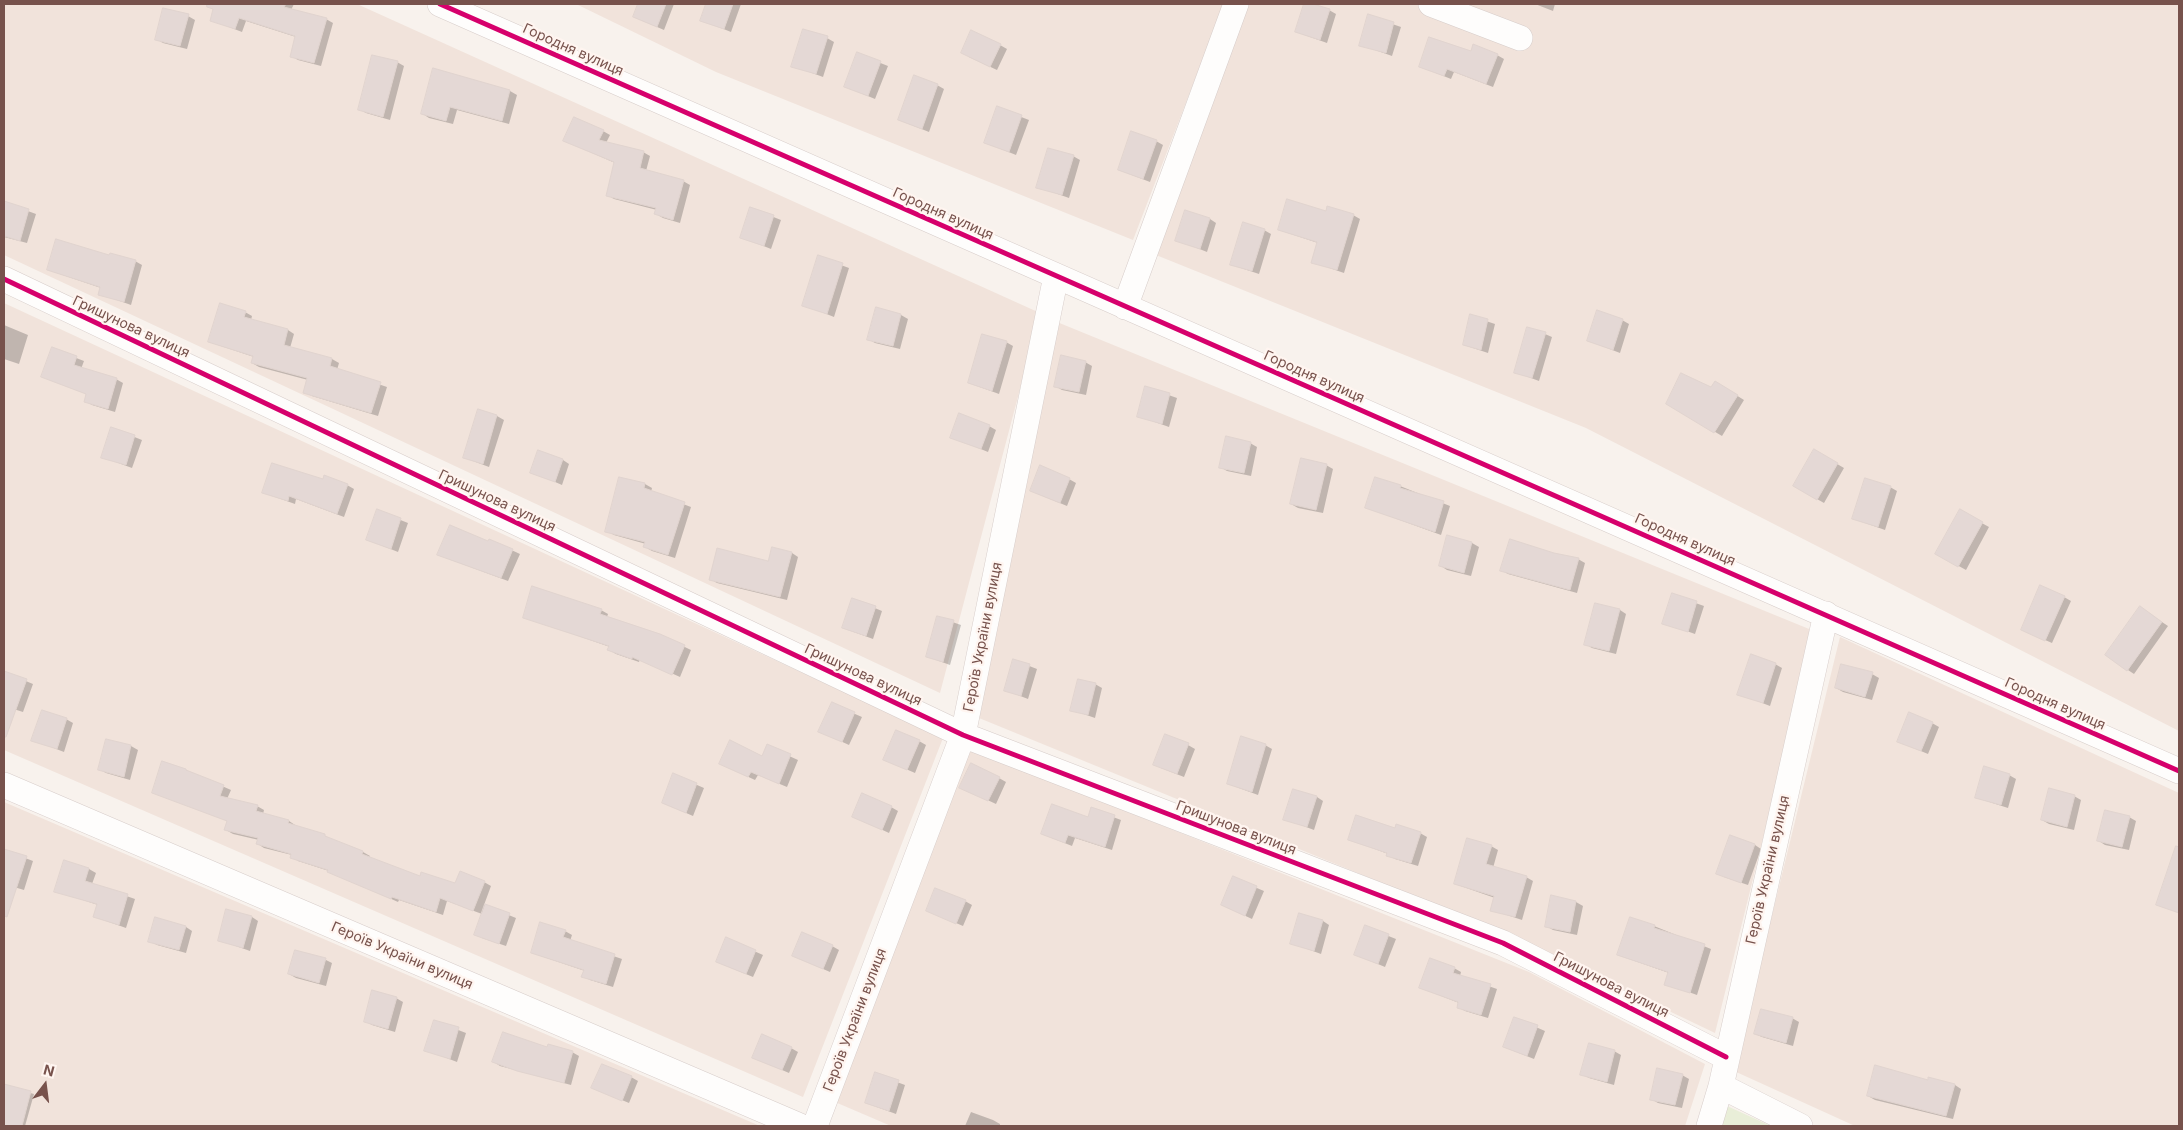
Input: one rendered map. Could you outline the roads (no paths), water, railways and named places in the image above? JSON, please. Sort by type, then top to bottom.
[{"type":"street","name":"Городня вулиця","points":[[440,4],[2179,771]]},
{"type":"street","points":[[1126,307],[1236,4]]},
{"type":"street","points":[[1431,4],[1520,38]]},
{"type":"street","name":"Героїв України вулиця","points":[[815,1126],[963,735],[1056,276]]},
{"type":"street","name":"Гришунова вулиця","points":[[4,279],[963,735],[1503,943],[1726,1057]]},
{"type":"street","name":"Героїв України вулиця","points":[[1709,1126],[1720,1086],[1826,614]]},
{"type":"street","name":"Героїв України вулиця","points":[[4,785],[800,1126]]},
{"type":"street","points":[[1720,1086],[1800,1126]]}]
